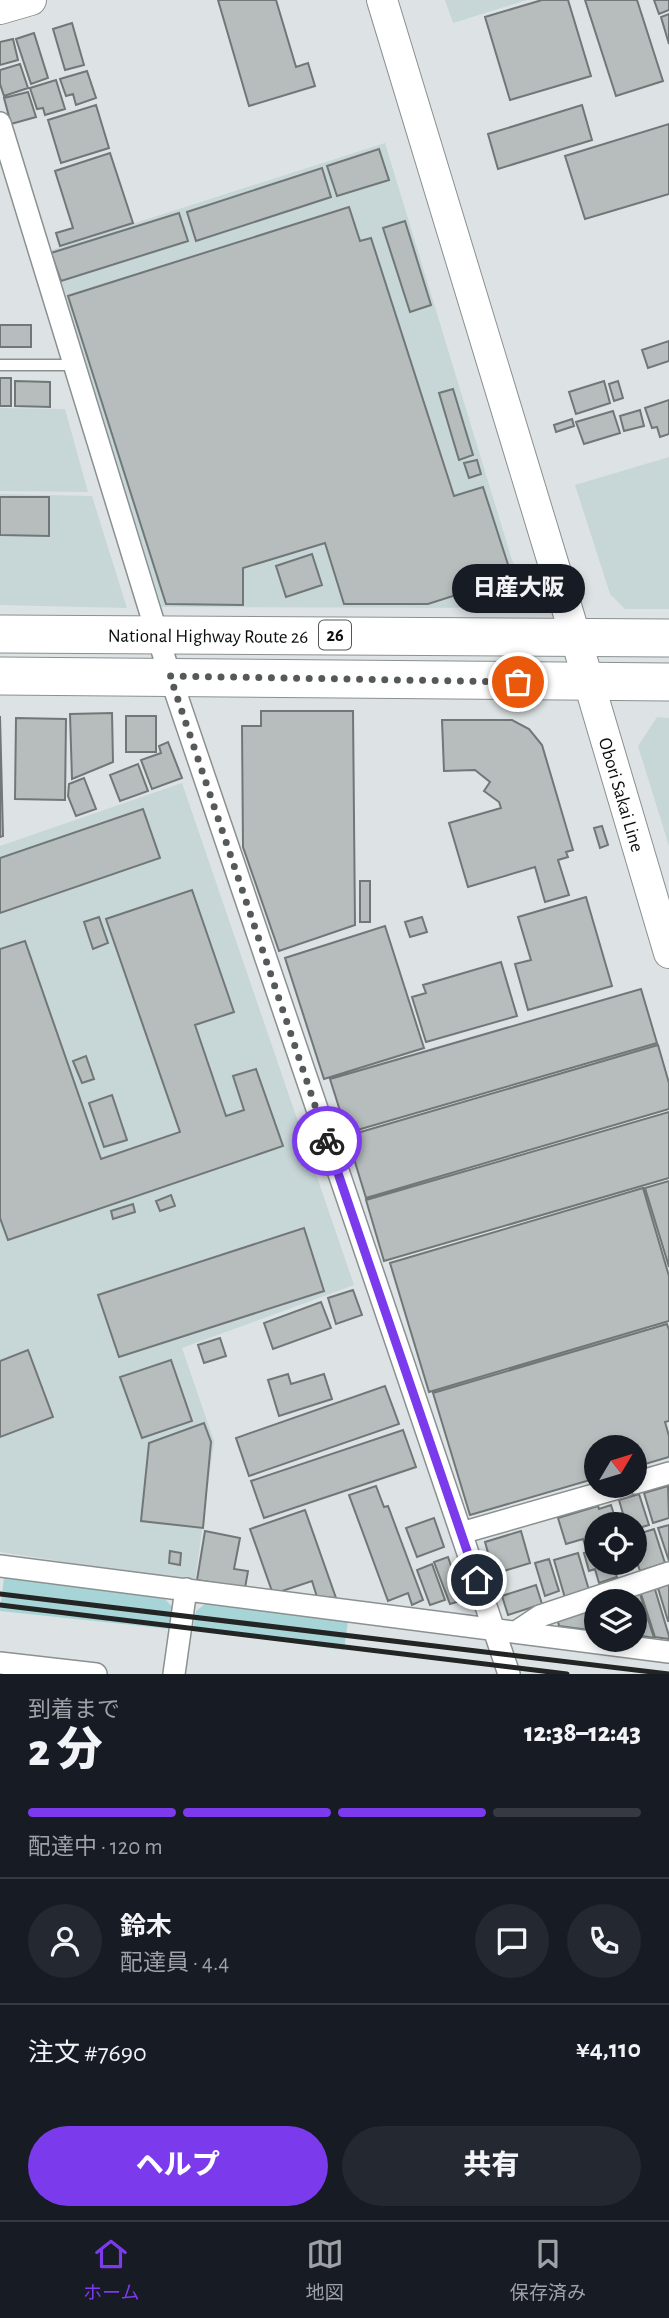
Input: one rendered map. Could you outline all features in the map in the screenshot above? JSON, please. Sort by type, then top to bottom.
[{"type":"highway","name":"National Highway Route 26","points":[[0,634],[669,638]]},
{"type":"highway","points":[[0,676],[669,682]]},
{"type":"street","points":[[0,9],[31,0]]},
{"type":"street","name":"Obori Sakai Line","points":[[382,0],[669,953]]},
{"type":"street","points":[[0,123],[170,676],[509,1674]]},
{"type":"street","points":[[648,1479],[669,1473]]},
{"type":"street","points":[[461,1533],[584,1498]]},
{"type":"street","points":[[0,1566],[669,1652]]},
{"type":"street","points":[[516,1632],[540,1616],[669,1573]]},
{"type":"street","points":[[174,1674],[186,1589]]},
{"type":"street","points":[[0,1663],[96,1674]]},
{"type":"lane","points":[[0,365],[74,365]]},
{"type":"shaded area","points":[[445,0],[527,0],[453,23]]},
{"type":"shaded area","points":[[385,143],[516,573],[494,608],[162,607],[48,251]]},
{"type":"shaded area","points":[[0,408],[65,409],[88,492],[0,491]]},
{"type":"shaded area","points":[[669,457],[669,609],[625,609],[610,594],[575,485]]},
{"type":"shaded area","points":[[0,494],[92,496],[127,608],[0,605]]},
{"type":"shaded area","points":[[657,717],[669,718],[669,846],[638,746]]},
{"type":"shaded area","points":[[182,783],[354,1285],[182,1348],[214,1441],[195,1582],[0,1552],[0,846]]},
{"type":"shaded area","points":[[4,1578],[165,1599],[174,1609],[170,1629],[0,1611]]},
{"type":"shaded area","points":[[205,1604],[348,1621],[344,1650],[193,1630],[196,1611]]},
{"type":"building","points":[[218,0],[276,0],[296,67],[308,63],[315,86],[249,106]]},
{"type":"building","points":[[542,0],[568,0],[591,76],[510,100],[485,17]]},
{"type":"building","points":[[585,0],[637,0],[663,81],[616,96]]},
{"type":"building","points":[[654,0],[669,0],[669,10],[659,14]]},
{"type":"building","points":[[669,14],[669,44],[661,17]]},
{"type":"building","points":[[72,23],[84,65],[65,70],[53,29]]},
{"type":"building","points":[[34,33],[48,78],[31,84],[16,39]]},
{"type":"building","points":[[13,39],[18,60],[0,65],[0,42]]},
{"type":"building","points":[[20,64],[28,88],[4,96],[0,84],[0,70]]},
{"type":"building","points":[[87,71],[96,98],[76,105],[73,94],[66,96],[60,79]]},
{"type":"building","points":[[56,80],[65,109],[45,115],[43,108],[37,109],[30,88]]},
{"type":"building","points":[[28,92],[36,117],[11,124],[4,98]]},
{"type":"building","points":[[96,105],[109,148],[61,163],[48,120]]},
{"type":"building","points":[[582,105],[592,140],[498,169],[488,134]]},
{"type":"building","points":[[669,124],[669,194],[585,219],[565,156]]},
{"type":"building","points":[[379,149],[389,180],[337,196],[327,166]]},
{"type":"building","points":[[110,153],[133,223],[60,246],[56,233],[73,228],[55,171]]},
{"type":"building","points":[[322,168],[331,197],[196,241],[187,212]]},
{"type":"building","points":[[349,207],[360,241],[371,238],[454,496],[483,487],[512,577],[428,604],[344,604],[325,543],[243,568],[243,605],[166,604],[68,296]]},
{"type":"building","points":[[179,213],[188,241],[61,281],[51,253]]},
{"type":"building","points":[[405,221],[431,305],[410,312],[383,228]]},
{"type":"building","points":[[0,325],[31,325],[31,347],[0,347]]},
{"type":"building","points":[[669,341],[669,361],[648,368],[642,350]]},
{"type":"building","points":[[0,378],[11,378],[11,406],[0,406]]},
{"type":"building","points":[[15,381],[50,382],[50,407],[15,406]]},
{"type":"building","points":[[604,381],[610,403],[576,414],[569,392]]},
{"type":"building","points":[[618,381],[623,398],[614,401],[609,384]]},
{"type":"building","points":[[453,389],[473,455],[459,460],[439,393]]},
{"type":"building","points":[[669,400],[669,434],[660,437],[657,427],[652,428],[645,408]]},
{"type":"building","points":[[640,410],[644,426],[624,431],[620,416]]},
{"type":"building","points":[[613,411],[620,433],[584,444],[576,422]]},
{"type":"building","points":[[572,419],[574,426],[556,432],[554,425]]},
{"type":"building","points":[[477,460],[481,474],[469,478],[464,463]]},
{"type":"building","points":[[0,497],[49,497],[49,536],[0,535]]},
{"type":"building","points":[[312,554],[322,585],[286,597],[276,566]]},
{"type":"building","points":[[493,586],[497,598],[477,605],[473,593]]},
{"type":"building","points":[[261,711],[353,711],[355,925],[279,951],[243,847],[242,726],[261,726]]},
{"type":"building","points":[[112,713],[113,762],[72,779],[70,714]]},
{"type":"building","points":[[0,716],[3,836],[0,837]]},
{"type":"building","points":[[126,716],[156,716],[156,752],[126,752]]},
{"type":"building","points":[[16,718],[66,719],[65,800],[15,799]]},
{"type":"building","points":[[442,720],[512,720],[529,729],[542,745],[573,850],[566,852],[568,857],[558,860],[569,895],[545,902],[535,867],[468,887],[449,823],[501,808],[499,802],[484,791],[490,782],[475,770],[444,771]]},
{"type":"building","points":[[168,742],[182,778],[152,789],[141,760],[161,753],[159,746]]},
{"type":"building","points":[[138,764],[148,791],[120,801],[110,775]]},
{"type":"building","points":[[84,778],[96,809],[76,816],[68,796],[69,784]]},
{"type":"building","points":[[143,809],[160,858],[0,913],[0,858]]},
{"type":"building","points":[[602,826],[608,845],[600,848],[594,828]]},
{"type":"building","points":[[360,881],[370,881],[370,922],[360,922]]},
{"type":"building","points":[[192,890],[234,1012],[195,1025],[226,1116],[244,1110],[233,1076],[256,1069],[283,1146],[8,1240],[0,1218],[0,949],[25,941],[101,1159],[180,1132],[106,919]]},
{"type":"building","points":[[586,897],[612,986],[528,1010],[515,964],[531,960],[518,917]]},
{"type":"building","points":[[99,917],[108,943],[93,949],[84,922]]},
{"type":"building","points":[[422,917],[427,932],[410,937],[405,922]]},
{"type":"building","points":[[385,926],[424,1048],[324,1079],[285,958]]},
{"type":"building","points":[[501,962],[517,1016],[426,1042],[412,997],[426,993],[423,985]]},
{"type":"building","points":[[641,989],[657,1043],[347,1133],[330,1079]]},
{"type":"building","points":[[658,1045],[669,1083],[669,1109],[366,1198],[347,1136]]},
{"type":"building","points":[[86,1056],[94,1079],[82,1083],[73,1061]]},
{"type":"building","points":[[112,1095],[127,1140],[104,1147],[89,1103]]},
{"type":"building","points":[[669,1112],[669,1178],[384,1261],[366,1200]]},
{"type":"building","points":[[669,1181],[669,1267],[645,1188]]},
{"type":"building","points":[[643,1188],[669,1276],[669,1321],[429,1392],[390,1263]]},
{"type":"building","points":[[171,1195],[175,1206],[160,1211],[156,1201]]},
{"type":"building","points":[[133,1204],[135,1212],[113,1219],[111,1211]]},
{"type":"building","points":[[304,1228],[324,1291],[119,1357],[98,1295]]},
{"type":"building","points":[[353,1290],[362,1315],[336,1324],[328,1298]]},
{"type":"building","points":[[321,1302],[331,1328],[273,1349],[264,1323]]},
{"type":"building","points":[[667,1324],[669,1421],[665,1422],[669,1436],[669,1457],[648,1463],[648,1435],[584,1435],[584,1482],[470,1515],[433,1393]]},
{"type":"building","points":[[220,1338],[226,1356],[204,1363],[198,1345]]},
{"type":"building","points":[[28,1350],[53,1417],[0,1437],[0,1361]]},
{"type":"building","points":[[171,1360],[192,1421],[142,1438],[120,1377]]},
{"type":"building","points":[[288,1374],[291,1384],[324,1374],[332,1399],[279,1416],[268,1380]]},
{"type":"building","points":[[385,1386],[399,1424],[249,1476],[236,1438]]},
{"type":"building","points":[[204,1423],[211,1442],[203,1528],[141,1521],[149,1443]]},
{"type":"building","points":[[403,1430],[416,1467],[264,1518],[251,1481]]},
{"type":"building","points":[[376,1486],[384,1507],[388,1506],[423,1600],[412,1605],[408,1593],[388,1601],[349,1495]]},
{"type":"building","points":[[668,1486],[669,1518],[653,1523],[646,1498],[648,1498],[648,1492]]},
{"type":"building","points":[[640,1498],[645,1512],[622,1512],[619,1500]]},
{"type":"building","points":[[611,1505],[613,1512],[584,1512],[584,1542],[583,1539],[566,1544],[558,1518],[598,1506],[599,1509]]},
{"type":"building","points":[[305,1510],[336,1598],[317,1597],[312,1581],[273,1594],[250,1529]]},
{"type":"building","points":[[434,1518],[444,1547],[417,1557],[406,1528]]},
{"type":"building","points":[[669,1525],[669,1561],[658,1528]]},
{"type":"building","points":[[654,1529],[665,1563],[647,1569],[647,1531]]},
{"type":"building","points":[[205,1531],[240,1538],[234,1569],[248,1571],[245,1588],[197,1580]]},
{"type":"building","points":[[521,1531],[530,1563],[494,1574],[485,1542]]},
{"type":"building","points":[[170,1551],[181,1553],[180,1565],[169,1563]]},
{"type":"building","points":[[578,1553],[589,1589],[565,1598],[554,1560]]},
{"type":"building","points":[[448,1557],[463,1600],[450,1604],[434,1562]]},
{"type":"building","points":[[549,1559],[559,1591],[545,1596],[535,1563]]},
{"type":"building","points":[[432,1564],[445,1600],[430,1605],[417,1570]]},
{"type":"building","points":[[597,1575],[616,1575],[617,1577],[599,1583]]},
{"type":"building","points":[[669,1584],[669,1621],[668,1621],[658,1588]]},
{"type":"building","points":[[536,1585],[542,1604],[508,1615],[502,1596]]},
{"type":"building","points":[[654,1586],[669,1639],[655,1637],[647,1612],[646,1589]]},
{"type":"building","points":[[584,1610],[584,1629],[559,1626],[557,1617]]},
{"type":"building","points":[[647,1616],[654,1638],[647,1637]]},
{"type":"railway","points":[[0,1594],[669,1674]]},
{"type":"railway","points":[[0,1605],[567,1674]]},
{"type":"way so far","points":[[327,1141],[170,676],[518,682]]},
{"type":"place","name":"日産大阪","points":[[518,682]]},
{"type":"route","points":[[327,1141],[477,1580]]}]
